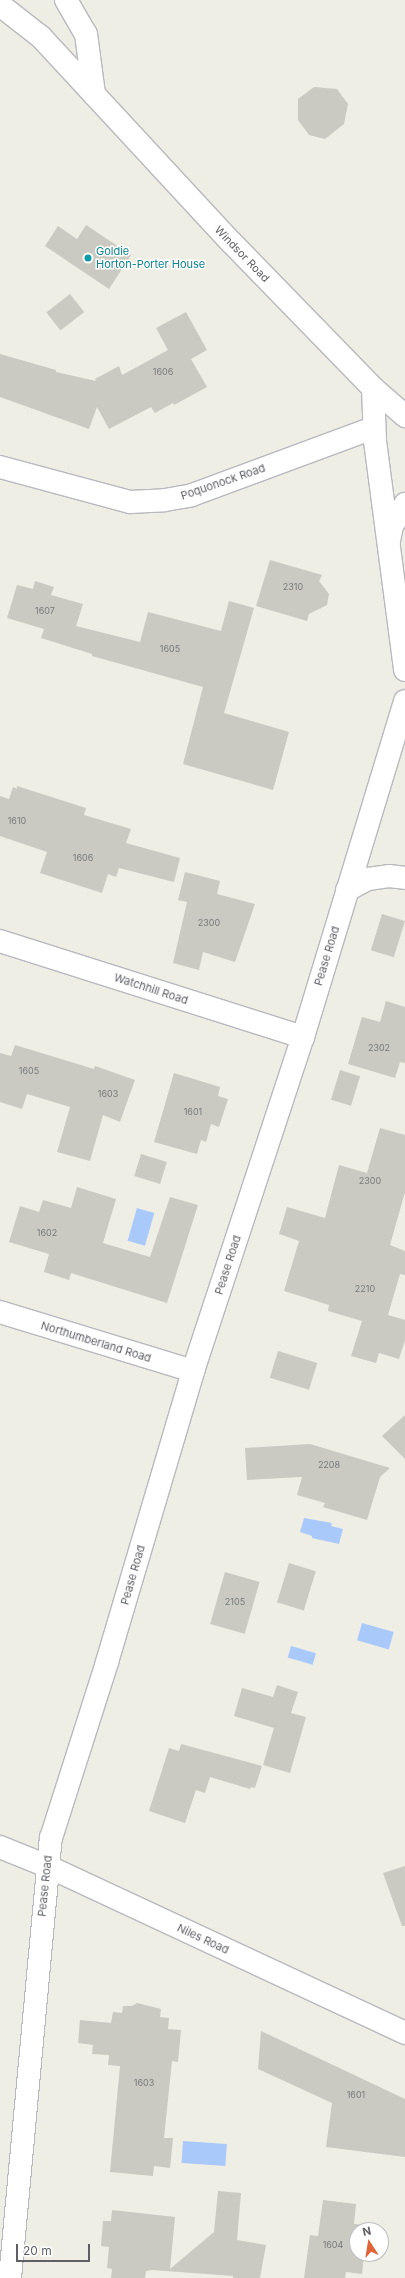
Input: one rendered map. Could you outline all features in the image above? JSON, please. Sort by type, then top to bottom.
[{"type":"street","points":[[0,4],[2,0]]},
{"type":"street","points":[[66,0],[86,34],[94,94]]},
{"type":"street","name":"Windsor Road","points":[[0,4],[41,37],[230,242],[373,388],[405,416]]},
{"type":"street","points":[[373,388],[373,428],[405,670]]},
{"type":"street","name":"Poquonock Road","points":[[0,467],[130,502],[165,500],[192,495],[373,428]]},
{"type":"street","points":[[388,548],[392,526],[405,504]]},
{"type":"street","name":"Pease Road","points":[[10,2278],[47,1866],[51,1838],[107,1662],[193,1371],[303,1036],[405,701]]},
{"type":"street","points":[[347,890],[368,879],[389,876],[405,878]]},
{"type":"street","name":"Watchhill Road","points":[[0,941],[303,1036]]},
{"type":"street","name":"Northumberland Road","points":[[0,1312],[193,1371]]},
{"type":"street","name":"Niles Road","points":[[0,1847],[47,1866],[405,2033]]},
{"type":"water","points":[[137,1208],[154,1213],[145,1246],[128,1241]]},
{"type":"water","points":[[304,1518],[332,1523],[331,1526],[343,1529],[339,1544],[312,1538],[312,1536],[300,1532]]},
{"type":"water","points":[[362,1623],[394,1632],[389,1649],[357,1640]]},
{"type":"water","points":[[291,1646],[316,1653],[313,1665],[288,1658]]},
{"type":"water","points":[[183,2141],[227,2144],[225,2166],[181,2163]]},
{"type":"building","points":[[314,87],[337,89],[348,104],[344,124],[325,139],[309,135],[298,120],[298,99]]},
{"type":"building","name":"Goldie Horton-Porter House","points":[[86,225],[131,255],[109,289],[45,246],[58,226],[77,239]]},
{"type":"building","points":[[70,294],[84,312],[61,331],[46,312]]},
{"type":"building","points":[[186,312],[207,350],[191,359],[207,387],[174,405],[173,403],[155,413],[151,407],[109,429],[97,407],[89,429],[0,397],[0,354],[56,370],[56,372],[96,381],[95,379],[119,366],[122,375],[168,350],[156,328]]},
{"type":"building","points":[[270,560],[322,575],[319,581],[329,594],[327,605],[309,614],[307,621],[256,606]]},
{"type":"building","points":[[35,581],[54,587],[51,595],[83,604],[76,626],[140,642],[148,612],[221,631],[229,601],[254,608],[224,713],[289,732],[273,790],[183,764],[203,687],[92,656],[92,654],[41,638],[44,629],[7,618],[17,585],[33,589]]},
{"type":"building","points":[[17,786],[86,808],[84,815],[131,829],[126,843],[180,858],[174,882],[119,868],[116,877],[108,874],[102,893],[40,873],[47,852],[0,836],[0,796],[9,799],[13,787],[17,789]]},
{"type":"building","points":[[185,872],[220,881],[217,894],[255,904],[235,962],[203,952],[199,970],[173,963],[187,902],[178,900]]},
{"type":"building","points":[[382,914],[405,921],[394,957],[371,950]]},
{"type":"building","points":[[386,1001],[405,1007],[405,1063],[400,1062],[395,1078],[348,1064],[362,1017],[380,1022]]},
{"type":"building","points":[[15,1045],[94,1069],[95,1066],[135,1080],[120,1122],[103,1115],[90,1161],[57,1152],[70,1107],[27,1094],[22,1109],[0,1102],[0,1053],[11,1056]]},
{"type":"building","points":[[340,1070],[360,1076],[351,1106],[331,1100]]},
{"type":"building","points":[[174,1073],[220,1087],[218,1096],[228,1099],[219,1127],[211,1124],[206,1142],[201,1140],[197,1154],[154,1142]]},
{"type":"building","points":[[380,1128],[405,1135],[405,1192],[390,1245],[405,1251],[405,1275],[400,1274],[388,1315],[405,1320],[405,1340],[399,1359],[379,1353],[376,1363],[351,1356],[362,1321],[328,1311],[329,1305],[284,1291],[299,1241],[279,1234],[287,1207],[325,1218],[339,1165],[367,1173]]},
{"type":"building","points":[[141,1154],[167,1162],[160,1184],[134,1176]]},
{"type":"building","points":[[77,1187],[116,1199],[103,1243],[150,1257],[170,1197],[198,1205],[167,1303],[71,1273],[69,1280],[44,1272],[49,1254],[9,1242],[20,1206],[39,1212],[43,1200],[71,1208]]},
{"type":"building","points":[[278,1351],[317,1363],[309,1390],[270,1378]]},
{"type":"building","points":[[405,1415],[405,1459],[382,1436]]},
{"type":"building","points":[[310,1444],[390,1468],[380,1477],[367,1520],[323,1507],[325,1503],[297,1495],[302,1477],[247,1480],[245,1448]]},
{"type":"building","points":[[289,1563],[316,1571],[304,1610],[277,1602]]},
{"type":"building","points":[[225,1572],[260,1582],[245,1634],[210,1624]]},
{"type":"building","points":[[277,1685],[298,1692],[291,1713],[306,1717],[290,1773],[263,1765],[274,1728],[234,1716],[242,1688],[273,1697]]},
{"type":"building","points":[[181,1744],[262,1766],[255,1788],[251,1787],[250,1789],[210,1777],[205,1793],[196,1790],[185,1823],[149,1811],[169,1748],[179,1751]]},
{"type":"building","points":[[405,1866],[405,1926],[402,1926],[383,1873]]},
{"type":"building","points":[[137,2003],[161,2009],[160,2017],[169,2018],[168,2029],[181,2030],[178,2062],[172,2061],[164,2138],[173,2138],[170,2168],[154,2166],[153,2176],[110,2172],[120,2066],[108,2065],[109,2055],[92,2054],[93,2045],[78,2043],[80,2020],[111,2023],[113,2012],[122,2013],[123,2006],[132,2006]]},
{"type":"building","points":[[261,2031],[405,2099],[405,2157],[326,2147],[332,2103],[258,2069]]},
{"type":"building","points":[[218,2191],[241,2193],[237,2240],[266,2245],[260,2278],[233,2278],[233,2276],[152,2270],[146,2271],[145,2278],[111,2278],[112,2269],[107,2268],[109,2247],[101,2246],[103,2221],[111,2221],[112,2210],[175,2217],[170,2269],[214,2232]]},
{"type":"building","points":[[323,2200],[356,2204],[354,2222],[349,2222],[349,2262],[363,2262],[362,2274],[346,2272],[345,2278],[304,2278],[310,2235],[318,2236]]},
{"type":"place","name":"Goldie Horton-Porter House","points":[[88,258]]}]
